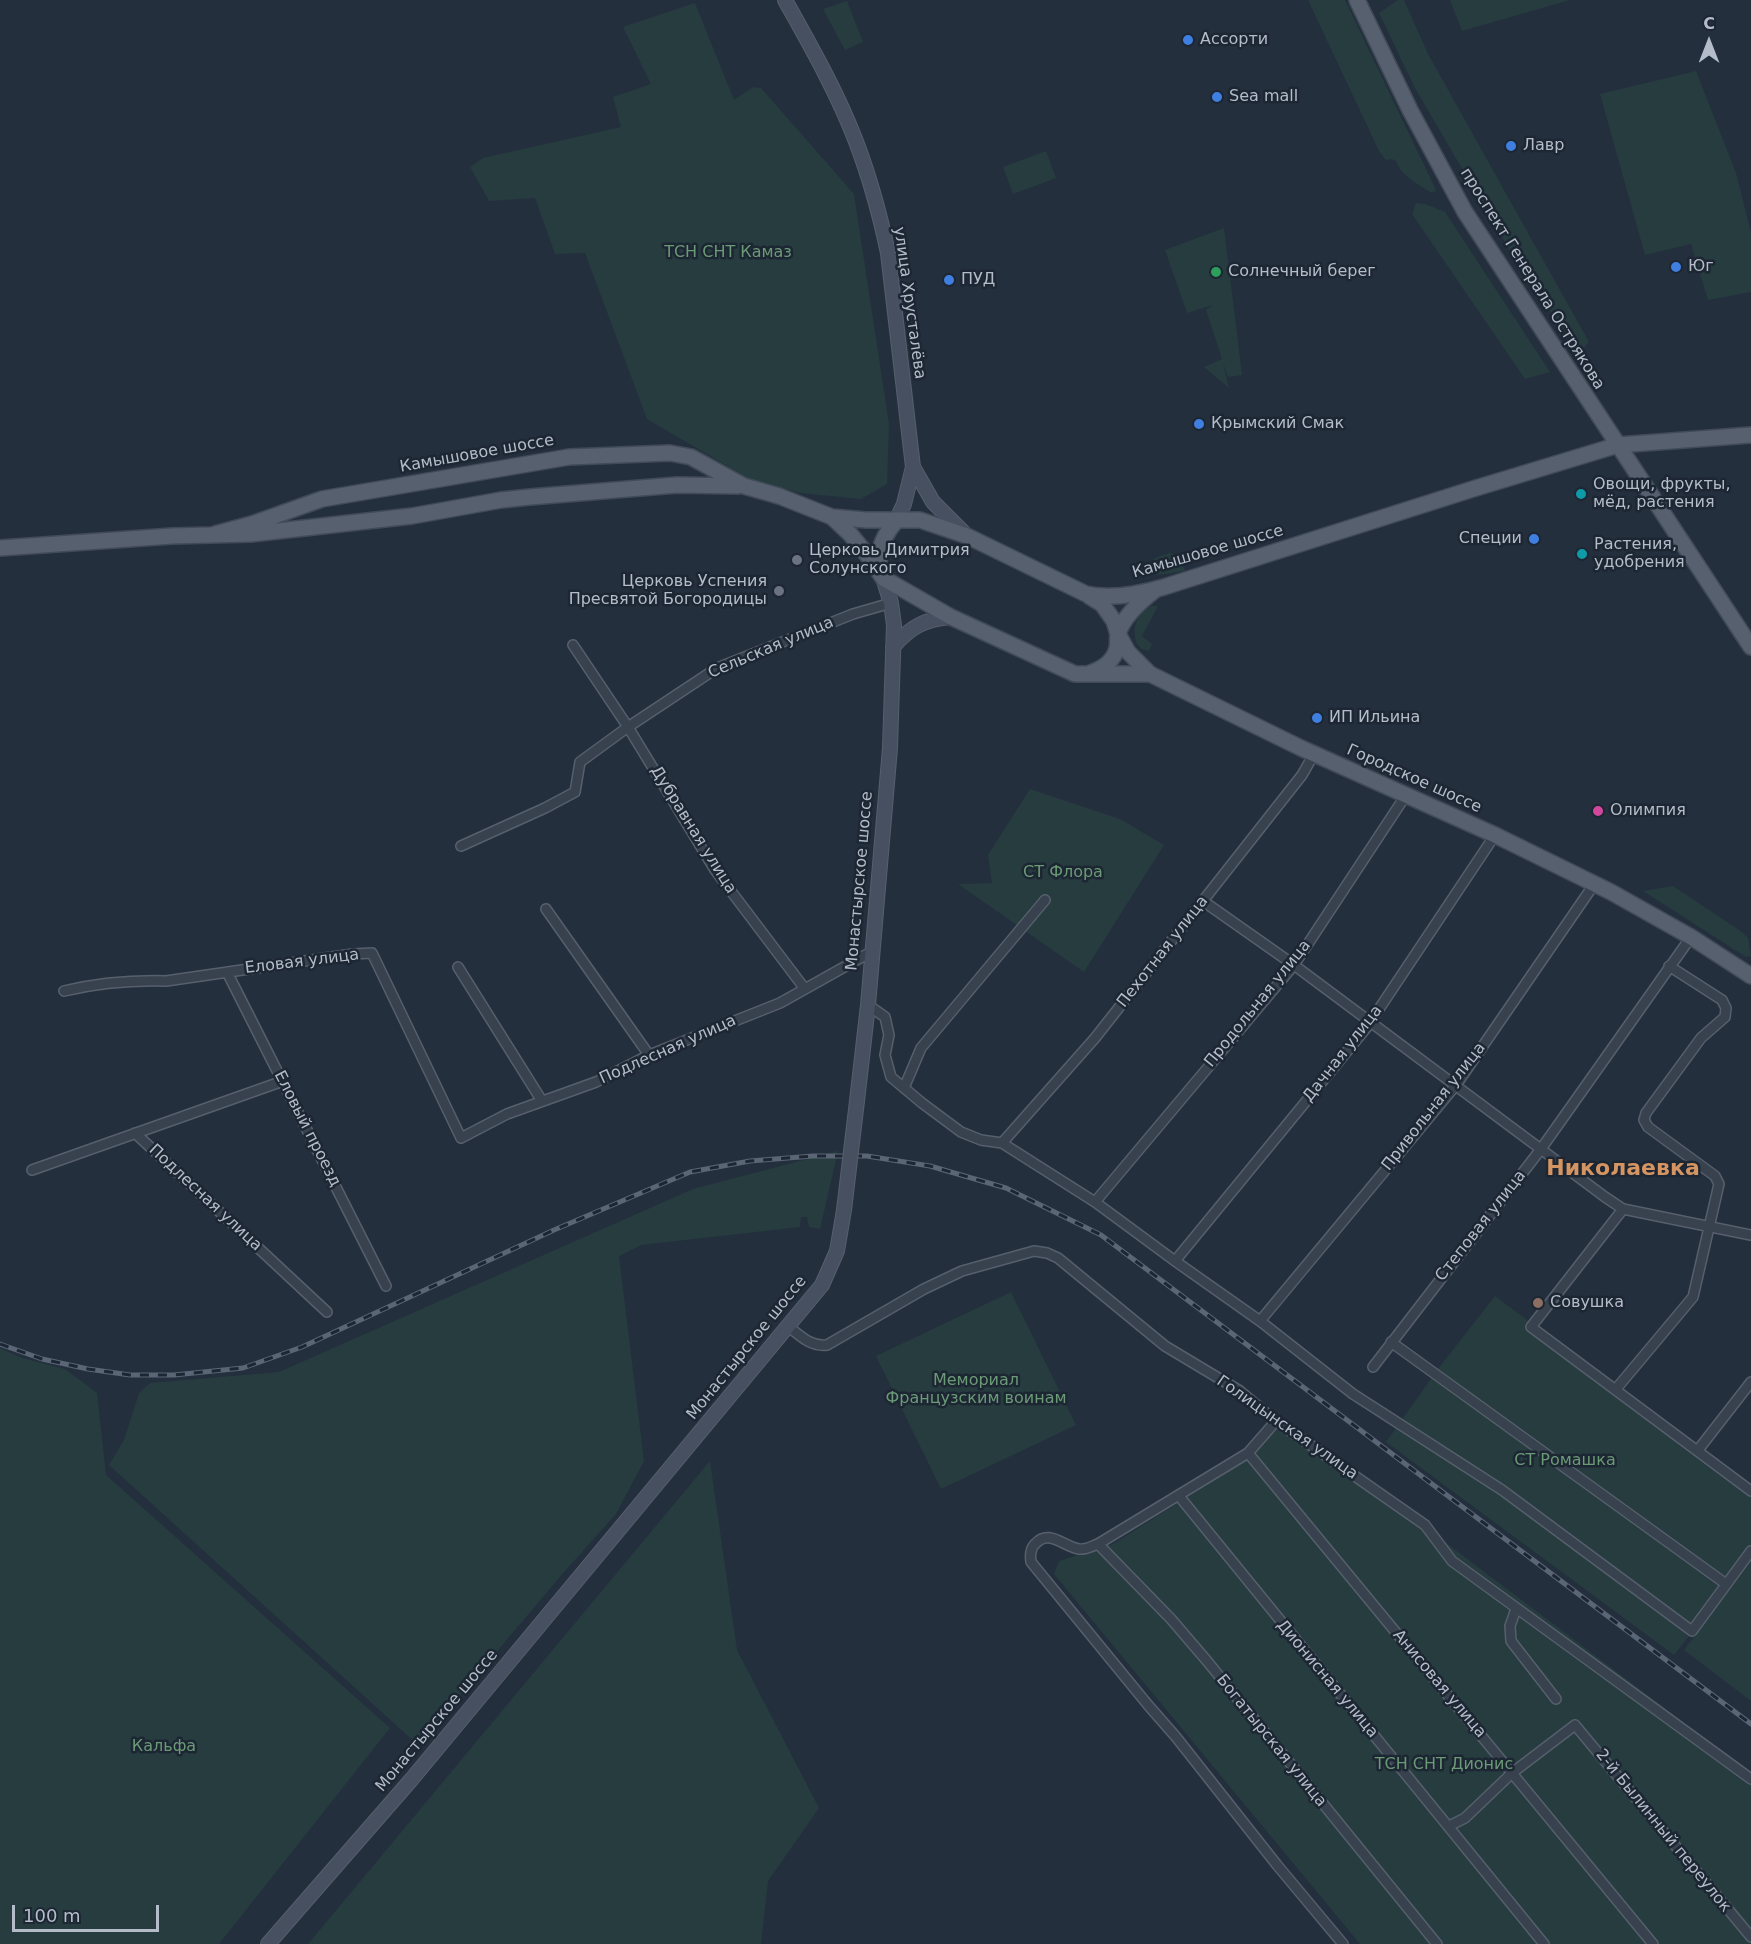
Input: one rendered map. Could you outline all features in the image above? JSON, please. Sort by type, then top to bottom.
[{"type":"main road","name":"улица Хрусталёва","points":[[785,0],[826,74],[845,115],[863,162],[882,225],[896,310],[913,467],[904,504],[896,521]]},
{"type":"main road","name":"проспект Генерала Острякова","points":[[1357,0],[1410,110],[1465,212],[1751,647]]},
{"type":"main road","name":"Камышовое шоссе","points":[[215,534],[252,524],[322,499],[569,457],[670,453],[691,457],[744,486],[779,496],[832,517],[896,521],[920,520],[967,536],[1086,594],[1098,597],[1117,596],[1155,590],[1618,445],[1751,435]]},
{"type":"main road","points":[[913,467],[933,502],[967,536]]},
{"type":"main road","name":"Камышовое шоссе","points":[[0,548],[215,534],[251,534],[412,516],[530,497],[677,485],[744,486]]},
{"type":"main road","points":[[832,517],[863,549],[883,578],[951,617],[1075,674],[1150,675]]},
{"type":"main road","name":"Монастырское шоссе","points":[[268,1944],[386,1810],[822,1285],[837,1251],[844,1210],[868,1005],[890,748],[894,625],[891,603],[879,566],[879,554],[888,530],[896,521]]},
{"type":"main road","points":[[1084,675],[1105,666],[1113,658],[1118,647],[1118,634],[1125,622],[1144,598],[1155,590]]},
{"type":"main road","name":"Городское шоссе","points":[[1086,594],[1102,604],[1114,621],[1128,652],[1150,675],[1314,754],[1495,835],[1595,883],[1691,937],[1751,976]]},
{"type":"main road","points":[[893,647],[904,634],[918,624],[934,618],[951,617]]},
{"type":"street","name":"Сельская улица","points":[[461,846],[575,792],[580,762],[717,668],[853,614],[891,603]]},
{"type":"street","name":"Дубравная улица","points":[[573,645],[628,727],[715,870],[805,989]]},
{"type":"street","name":"Пехотная улица","points":[[1002,1143],[1095,1038],[1302,775],[1314,754]]},
{"type":"street","name":"Продольная улица","points":[[1095,1202],[1294,965],[1406,795]]},
{"type":"street","name":"Дачная улица","points":[[1175,1261],[1371,1022],[1495,835]]},
{"type":"street","name":"Привольная улица","points":[[1260,1321],[1456,1085],[1595,883]]},
{"type":"street","points":[[904,1088],[921,1048],[1045,900]]},
{"type":"street","points":[[1203,901],[1294,965],[1623,1209],[1751,1235]]},
{"type":"street","points":[[546,909],[649,1055]]},
{"type":"street","name":"Степовая улица","points":[[1373,1366],[1541,1149],[1691,937]]},
{"type":"street","name":"Подлесная улица","points":[[461,1138],[507,1114],[596,1082],[649,1055],[780,1003],[871,952]]},
{"type":"street","name":"Еловая улица","points":[[64,991],[96,984],[135,980],[166,981],[372,953],[461,1138]]},
{"type":"street","points":[[1616,1389],[1693,1297],[1718,1186],[1717,1178],[1648,1127],[1644,1120],[1646,1113],[1701,1038],[1725,1017],[1726,1013],[1722,1000],[1669,966]]},
{"type":"street","points":[[458,967],[542,1101]]},
{"type":"street","name":"Еловый проезд","points":[[227,972],[386,1286]]},
{"type":"street","points":[[868,1005],[885,1017],[889,1035],[885,1055],[891,1077],[961,1132],[981,1140],[1002,1143],[1095,1202],[1260,1321],[1353,1394],[1502,1490],[1692,1630],[1726,1584],[1747,1564],[1751,1551]]},
{"type":"street","name":"Подлесная улица","points":[[32,1170],[283,1081]]},
{"type":"street","name":"Подлесная улица","points":[[135,1133],[327,1312]]},
{"type":"street","points":[[1623,1209],[1531,1327],[1751,1491]]},
{"type":"street","name":"Голицынская улица","points":[[788,1326],[810,1343],[827,1345],[924,1289],[962,1271],[1034,1251],[1058,1258],[1165,1346],[1240,1391],[1276,1421],[1425,1525],[1452,1561],[1751,1779]]},
{"type":"street","points":[[1391,1342],[1726,1584]]},
{"type":"street","points":[[1698,1450],[1751,1382]]},
{"type":"street","points":[[1276,1421],[1248,1453],[1098,1544],[1077,1549],[1053,1538],[1047,1538],[1040,1540],[1032,1549],[1031,1562],[1343,1944]]},
{"type":"street","name":"Анисовая улица","points":[[1248,1453],[1653,1944]]},
{"type":"street","name":"Дионисная улица","points":[[1179,1496],[1544,1944]]},
{"type":"street","name":"Богатырская улица","points":[[1098,1544],[1171,1619],[1208,1661],[1437,1944]]},
{"type":"street","points":[[1516,1609],[1510,1626],[1511,1641],[1556,1699]]},
{"type":"street","name":"2-й Былинный переулок","points":[[1512,1773],[1575,1725],[1751,1936]]},
{"type":"street","points":[[1449,1826],[1465,1818],[1512,1773]]},
{"type":"green space","points":[[1308,0],[1345,0],[1436,190],[1434,192],[1430,192],[1410,179],[1401,171],[1396,161],[1386,160],[1379,151]]},
{"type":"green space","points":[[1398,0],[1404,0],[1428,54],[1589,342],[1579,353],[1519,266],[1415,88],[1379,13]]},
{"type":"green space","points":[[1450,0],[1570,0],[1462,31]]},
{"type":"green space","points":[[847,1],[863,42],[845,50],[823,9]]},
{"type":"green space","name":"ТСН СНТ Камаз","points":[[695,3],[734,100],[753,87],[761,88],[854,194],[889,424],[887,484],[861,499],[800,493],[751,480],[647,419],[585,253],[555,254],[535,198],[489,201],[470,167],[483,158],[621,127],[613,97],[651,84],[623,27]]},
{"type":"green space","points":[[1696,71],[1736,173],[1751,233],[1751,292],[1708,300],[1691,244],[1645,255],[1600,94]]},
{"type":"green space","points":[[1046,151],[1056,178],[1013,194],[1003,167]]},
{"type":"green space","points":[[1416,203],[1445,212],[1550,372],[1525,379],[1412,214]]},
{"type":"green space","points":[[1224,228],[1242,375],[1228,377],[1223,363],[1229,388],[1204,367],[1222,359],[1206,310],[1213,305],[1187,313],[1165,250]]},
{"type":"green space","points":[[1170,553],[1180,557],[1185,571],[1157,575],[1151,569],[1150,563],[1155,558]]},
{"type":"green space","points":[[1151,606],[1158,606],[1142,636],[1152,644],[1149,651],[1137,644],[1135,627],[1138,618]]},
{"type":"green space","name":"СТ Флора","points":[[1030,789],[1120,819],[1164,845],[1084,972],[958,884],[992,883],[988,855]]},
{"type":"green space","points":[[1673,886],[1742,932],[1748,938],[1751,956],[1746,957],[1643,891]]},
{"type":"green space","points":[[838,1151],[820,1229],[809,1227],[807,1217],[801,1217],[800,1227],[641,1245],[619,1256],[644,1461],[616,1514],[418,1745],[109,1465],[124,1440],[139,1393],[150,1383],[279,1372],[693,1189]]},
{"type":"green space","name":"Мемориал Французским воинам","points":[[1011,1292],[1076,1425],[941,1489],[876,1356]]},
{"type":"green space","name":"СТ Ромашка","points":[[1495,1296],[1751,1488],[1751,1557],[1674,1655],[1386,1442],[1438,1369]]},
{"type":"green space","name":"Кальфа","points":[[0,1348],[22,1358],[65,1369],[97,1393],[106,1475],[390,1728],[219,1944],[0,1944]]},
{"type":"green space","name":"ТСН СНТ Дионис","points":[[1286,1418],[1751,1776],[1751,1944],[1360,1944],[1054,1574],[1059,1561],[1113,1544],[1226,1473],[1277,1430]]},
{"type":"green space","points":[[710,1461],[737,1650],[819,1808],[768,1881],[761,1944],[308,1944]]},
{"type":"green space","points":[[1751,1562],[1751,1701],[1684,1650]]},
{"type":"railway","points":[[0,1344],[42,1359],[130,1375],[174,1375],[243,1368],[302,1347],[554,1230],[690,1172],[750,1161],[813,1156],[867,1156],[930,1166],[1006,1188],[1101,1235],[1751,1724]]},
{"type":"place","name":"Ассорти","points":[[1188,40]]},
{"type":"place","name":"Sea mall","points":[[1217,97]]},
{"type":"place","name":"Лавр","points":[[1511,146]]},
{"type":"place","name":"Юг","points":[[1676,267]]},
{"type":"place","name":"Солнечный берег","points":[[1216,272]]},
{"type":"place","name":"ПУД","points":[[949,280]]},
{"type":"place","name":"Крымский Смак","points":[[1199,424]]},
{"type":"place","name":"Овощи, фрукты, мёд, растения","points":[[1581,494]]},
{"type":"place","name":"Специи","points":[[1534,539]]},
{"type":"place","name":"Растения, удобрения","points":[[1582,554]]},
{"type":"place","name":"Церковь Димитрия Солунского","points":[[797,560]]},
{"type":"place","name":"Церковь Успения Пресвятой Богородицы","points":[[779,591]]},
{"type":"place","name":"ИП Ильина","points":[[1317,718]]},
{"type":"place","name":"Олимпия","points":[[1598,811]]},
{"type":"place","name":"Совушка","points":[[1538,1303]]},
{"type":"district","name":"Николаевка","points":[[1623,1169]]}]
